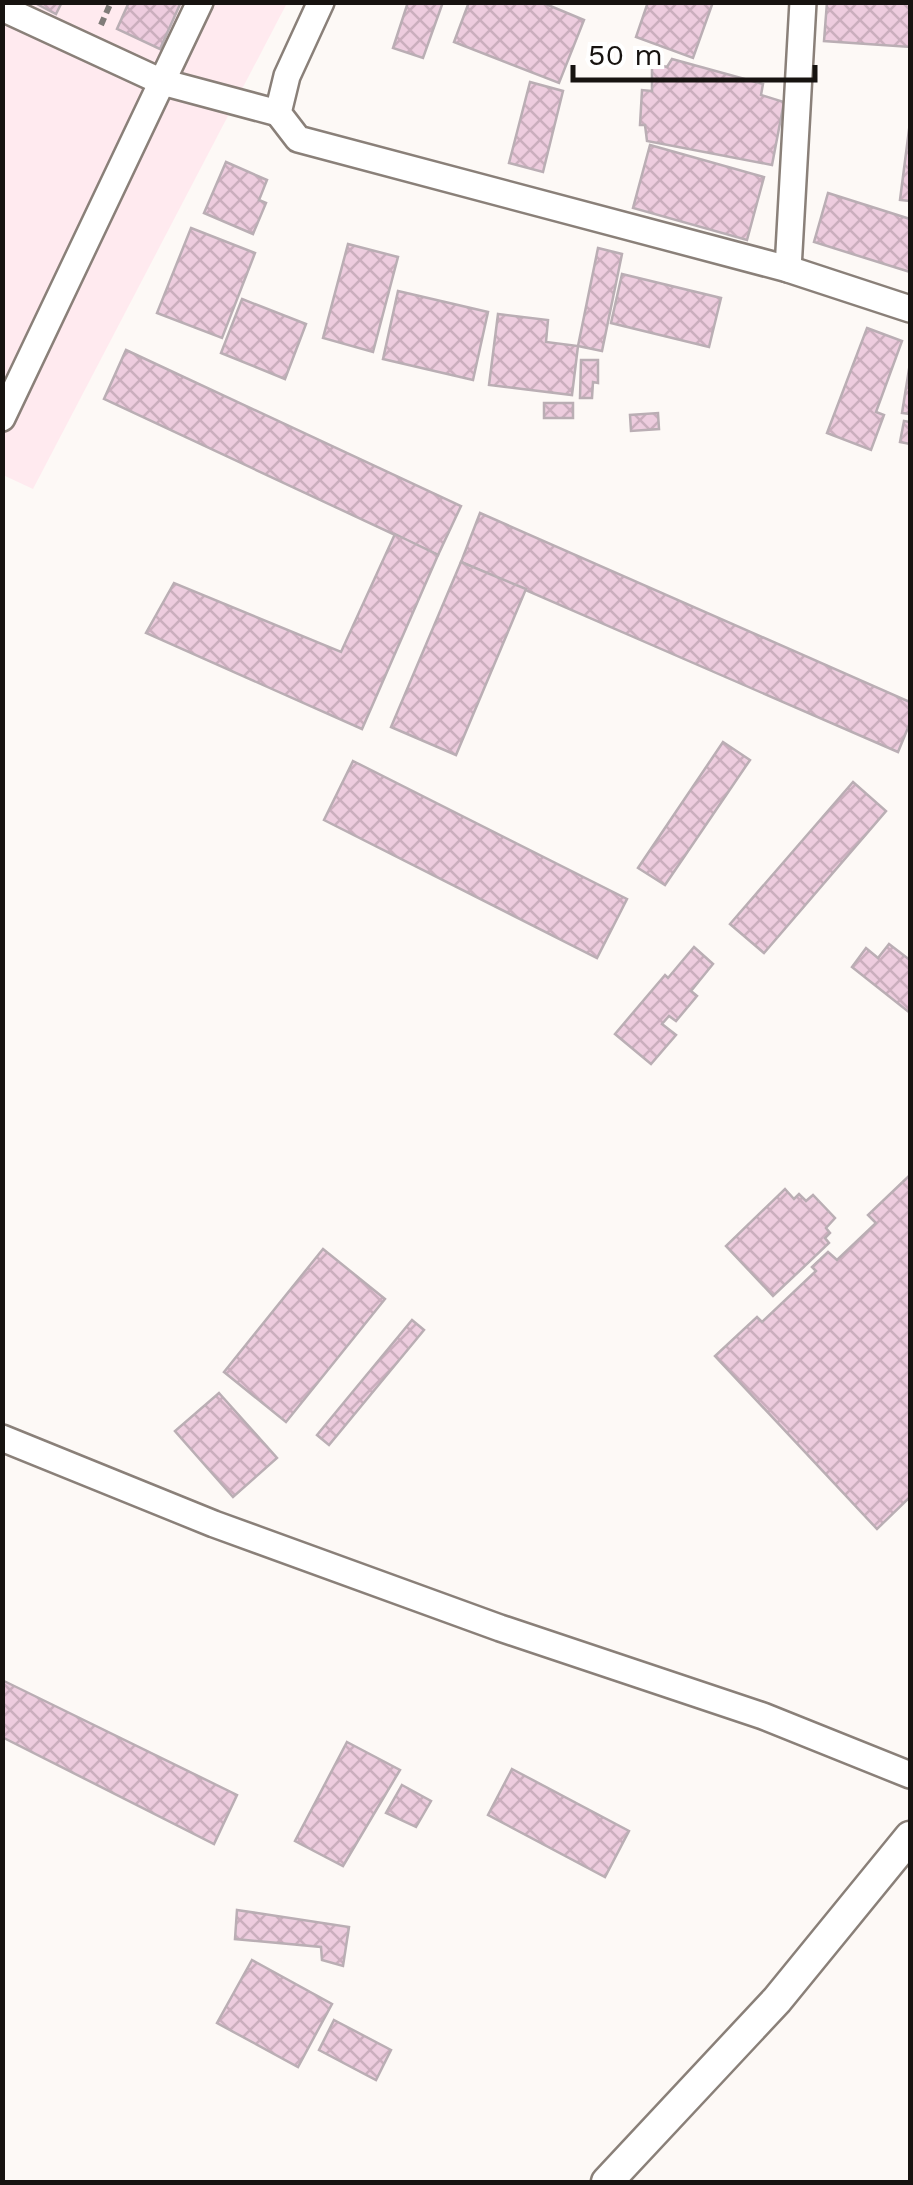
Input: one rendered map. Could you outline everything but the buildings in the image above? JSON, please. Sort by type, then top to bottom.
[{"type":"street","points":[[3,416],[200,2]]},
{"type":"street","points":[[278,113],[286,76],[322,2]]},
{"type":"street","points":[[788,269],[803,2]]},
{"type":"street","points":[[2,8],[162,82],[278,113],[298,139],[788,269],[910,308]]},
{"type":"street","points":[[2,1438],[214,1524],[762,1716],[910,1774]]},
{"type":"street","points":[[607,2182],[778,2000],[910,1838]]},
{"type":"shaded area","points":[[3,3],[287,3],[33,489],[3,475]]}]
